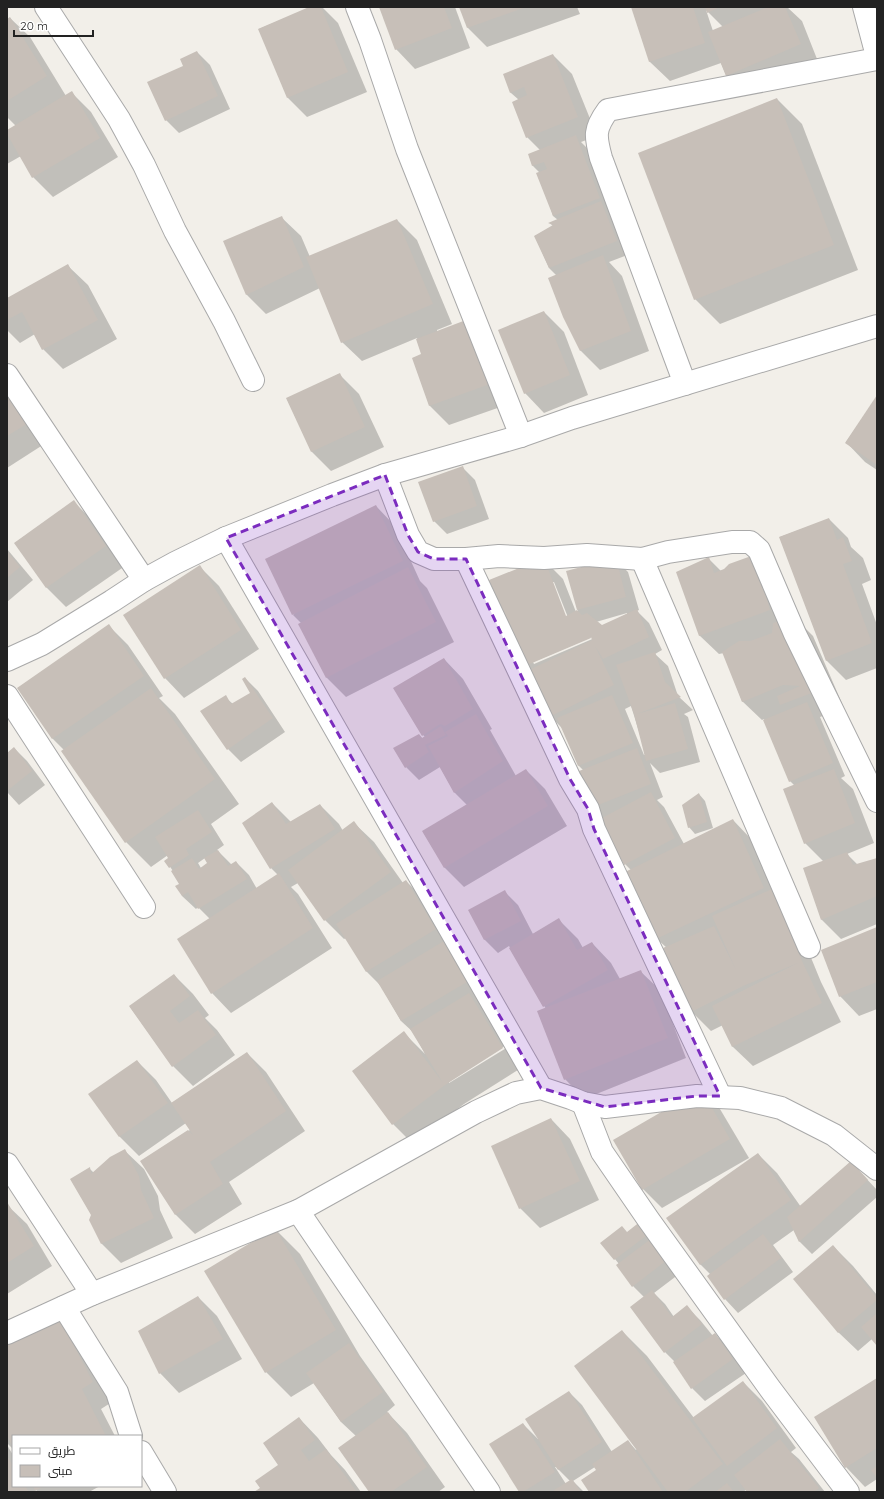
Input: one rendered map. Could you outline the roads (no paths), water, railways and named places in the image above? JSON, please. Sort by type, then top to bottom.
[{"type":"street","points":[[46,7],[119,119],[144,165],[175,231],[224,321],[253,380]]},
{"type":"street","points":[[357,7],[370,40],[407,149],[521,436]]},
{"type":"street","points":[[864,7],[877,56]]},
{"type":"street","points":[[685,384],[601,158],[596,139],[599,122],[608,110],[877,59]]},
{"type":"street","points":[[7,660],[42,644],[144,580],[226,538],[332,495],[385,475],[521,436],[572,418],[877,326]]},
{"type":"street","points":[[7,375],[144,580]]},
{"type":"street","points":[[385,475],[408,535],[418,552],[434,559],[466,559],[499,556],[544,558],[588,556],[642,559],[668,552],[732,542],[750,542],[759,550],[795,634],[877,801]]},
{"type":"street","points":[[226,538],[541,1088]]},
{"type":"street","points":[[466,559],[570,780],[588,809],[594,829],[720,1096]]},
{"type":"street","points":[[642,559],[809,947]]},
{"type":"street","points":[[7,696],[144,908]]},
{"type":"street","points":[[7,1333],[92,1294],[298,1211],[476,1112],[516,1093],[541,1088],[583,1103],[604,1107],[697,1096],[740,1098],[781,1108],[834,1135],[877,1169]]},
{"type":"street","points":[[583,1103],[602,1152],[648,1219],[771,1390],[848,1492]]},
{"type":"street","points":[[7,1164],[92,1294]]},
{"type":"street","points":[[298,1211],[489,1492]]},
{"type":"street","points":[[64,1307],[117,1392],[131,1435]]},
{"type":"street","points":[[142,1454],[165,1492]]}]
